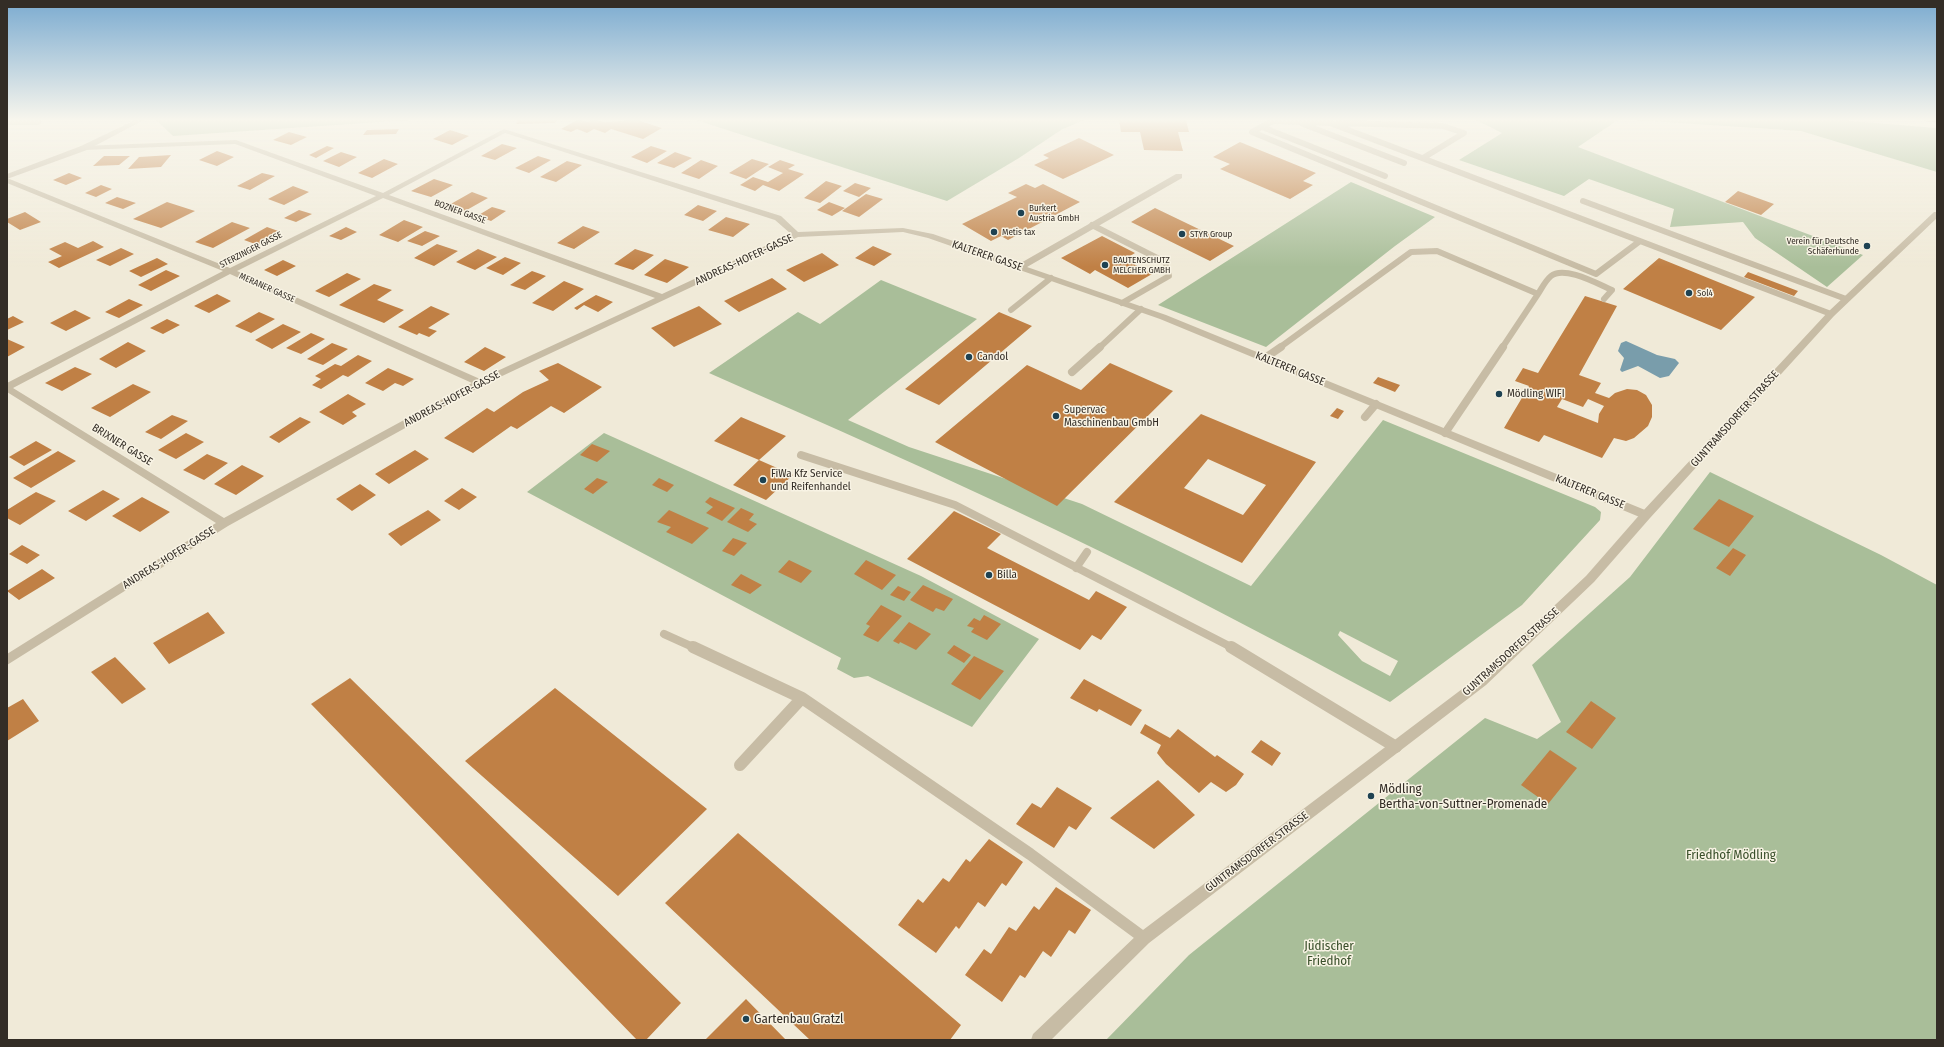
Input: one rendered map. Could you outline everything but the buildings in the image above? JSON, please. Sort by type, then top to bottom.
[{"type":"street","points":[[7,177],[29,169]]},
{"type":"street","name":"BOZNER GASSE","points":[[311,169],[662,297]]},
{"type":"street","name":"STERZINGER GASSE","points":[[7,388],[230,271],[384,195],[433,169]]},
{"type":"street","name":"STERZINGER GASSE","points":[[623,169],[778,218],[796,235]]},
{"type":"street","points":[[1020,267],[1179,176]]},
{"type":"street","name":"MERANER GASSE","points":[[7,180],[230,271],[480,383]]},
{"type":"street","name":"GUNTRAMSDORFER STRASSE","points":[[1039,1040],[1144,938],[1482,681],[1590,579],[1646,515],[1831,314],[1937,214]]},
{"type":"street","name":"ANDREAS-HOFER-GASSE","points":[[7,660],[224,523],[480,383],[796,235],[904,230],[930,236]]},
{"type":"street","name":"KALTERER GASSE","points":[[930,236],[1122,303],[1265,358],[1646,515]]},
{"type":"street","name":"BRIXNER GASSE","points":[[7,388],[224,523]]},
{"type":"lane","points":[[1341,169],[1596,274],[1640,241]]},
{"type":"lane","points":[[1367,169],[1385,176]]},
{"type":"lane","points":[[1451,169],[1831,314]]},
{"type":"lane","points":[[1583,201],[1846,300]]},
{"type":"lane","points":[[1092,225],[1165,262],[1168,276],[1122,303]]},
{"type":"lane","points":[[1265,358],[1411,252],[1437,251],[1538,294]]},
{"type":"lane","points":[[1445,433],[1550,276],[1558,272],[1569,273],[1612,290],[1604,299]]},
{"type":"lane","points":[[1011,310],[1051,278]]},
{"type":"lane","points":[[1072,372],[1141,310]]},
{"type":"lane","points":[[1365,417],[1376,404]]},
{"type":"lane","points":[[801,455],[955,505],[1234,649],[1396,747]]},
{"type":"lane","points":[[1076,568],[1088,552]]},
{"type":"lane","points":[[664,634],[802,698],[1030,854],[1144,938]]},
{"type":"lane","points":[[740,765],[802,698]]},
{"type":"green space","points":[[847,169],[1001,169],[947,201]]},
{"type":"green space","points":[[1485,169],[1636,169],[1863,255],[1827,287],[1755,238],[1743,222],[1670,227],[1674,209],[1589,179],[1564,196]]},
{"type":"green space","points":[[1927,169],[1937,169],[1937,172]]},
{"type":"green space","points":[[1351,182],[1435,217],[1395,246],[1266,347],[1158,305]]},
{"type":"green space","points":[[881,280],[977,319],[848,420],[909,447],[1082,504],[1251,586],[1383,420],[1595,507],[1601,512],[1600,520],[1522,605],[1390,702],[1266,636],[1098,550],[926,470],[709,373],[798,312],[820,324]],"holes":[[[1340,631],[1398,661],[1390,676],[1362,661],[1338,635]]]},
{"type":"green space","points":[[604,433],[921,576],[1039,639],[972,727],[868,676],[854,678],[837,669],[841,658],[527,492]]},
{"type":"green space","name":"Friedhof Mödling","points":[[1710,472],[1881,555],[1937,585],[1937,1040],[1106,1040],[1189,955],[1485,718],[1537,739],[1561,722],[1532,665],[1630,577]]},
{"type":"water","points":[[1626,341],[1657,355],[1675,359],[1679,363],[1669,376],[1660,378],[1638,366],[1622,372],[1620,370],[1624,358],[1618,351],[1621,343]]},
{"type":"place","name":"Burkert Austria GmbH","points":[[1021,213]]},
{"type":"place","name":"Metis tax","points":[[994,232]]},
{"type":"place","name":"STYR Group","points":[[1182,234]]},
{"type":"place","name":"Verein für Deutsche Schäferhunde","points":[[1867,246]]},
{"type":"place","name":"BAUTENSCHUTZ MELCHER GMBH","points":[[1105,265]]},
{"type":"place","name":"Sol4","points":[[1689,293]]},
{"type":"place","name":"Candol","points":[[969,357]]},
{"type":"place","name":"Mödling WIFI","points":[[1499,394]]},
{"type":"place","name":"Supervac Maschinenbau GmbH","points":[[1056,416]]},
{"type":"place","name":"FiWa Kfz Service und Reifenhandel","points":[[763,480]]},
{"type":"place","name":"Billa","points":[[989,575]]},
{"type":"place","name":"Mödling Bertha-von-Suttner-Promenade","points":[[1371,796]]},
{"type":"place","name":"Gartenbau Gratzl","points":[[746,1019]]},
{"type":"park label","name":"Jüdischer Friedhof","points":[[1329,954]]}]
